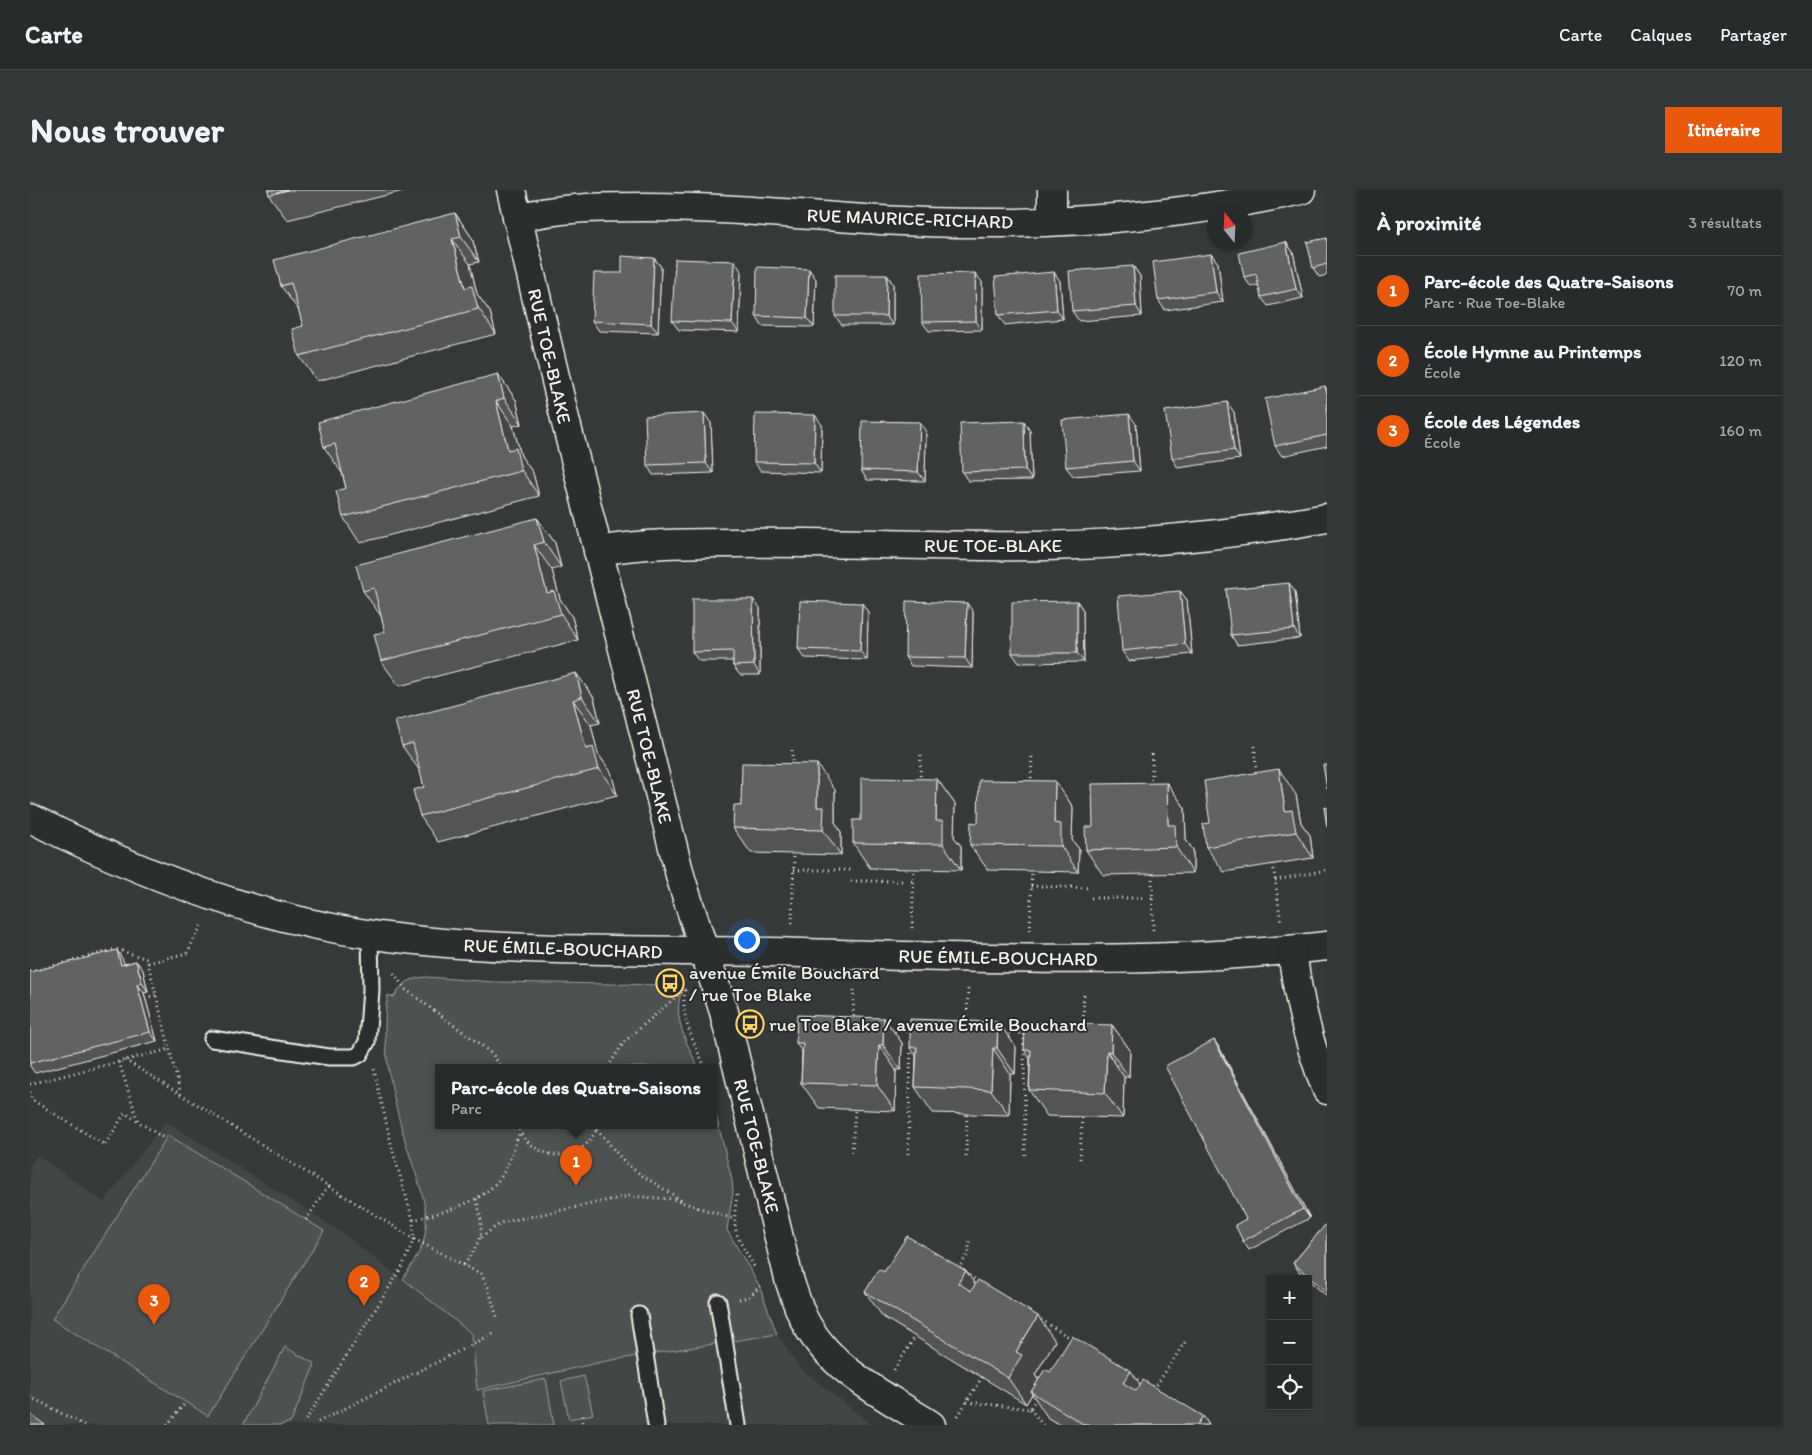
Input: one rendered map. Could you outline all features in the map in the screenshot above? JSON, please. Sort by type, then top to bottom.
[{"type":"street","name":"RUE TOE-BLAKE","points":[[510,190],[598,551],[685,895],[724,1012],[789,1278],[807,1324],[829,1354],[846,1370],[931,1425]]},
{"type":"street","points":[[1052,190],[1052,221]]},
{"type":"street","name":"RUE MAURICE-RICHARD","points":[[517,218],[549,210],[574,208],[690,207],[748,209],[901,221],[1052,221],[1204,207],[1301,190]]},
{"type":"street","name":"RUE TOE-BLAKE","points":[[598,551],[654,543],[784,542],[986,546],[1101,544],[1205,536],[1327,518]]},
{"type":"street","name":"RUE ÉMILE-BOUCHARD","points":[[30,818],[115,860],[217,897],[278,915],[370,935],[508,948],[1109,960],[1204,958],[1327,946]]},
{"type":"street","points":[[1292,950],[1300,1008],[1313,1055],[1327,1090]]},
{"type":"lane","points":[[212,1039],[344,1058],[360,1054],[367,1042],[371,990],[370,935]]},
{"type":"lane","points":[[718,1302],[738,1425]]},
{"type":"lane","points":[[639,1315],[656,1425]]},
{"type":"path","points":[[1255,746],[1256,778]]},
{"type":"path","points":[[791,772],[792,748]]},
{"type":"path","points":[[920,790],[921,751]]},
{"type":"path","points":[[1151,794],[1152,754]]},
{"type":"path","points":[[1030,792],[1032,755]]},
{"type":"path","points":[[792,926],[794,854]]},
{"type":"path","points":[[1273,864],[1281,924]]},
{"type":"path","points":[[912,929],[914,868]]},
{"type":"path","points":[[794,870],[851,870]]},
{"type":"path","points":[[1275,880],[1327,870]]},
{"type":"path","points":[[1030,931],[1032,871]]},
{"type":"path","points":[[1152,874],[1153,932]]},
{"type":"path","points":[[851,881],[913,881]]},
{"type":"path","points":[[1031,886],[1091,888]]},
{"type":"path","points":[[1091,898],[1152,898]]},
{"type":"path","points":[[148,963],[187,953],[201,926]]},
{"type":"path","points":[[30,972],[116,949],[147,959],[181,1095]]},
{"type":"path","points":[[400,982],[405,989],[481,1045],[493,1055],[499,1064]]},
{"type":"path","points":[[853,1022],[854,987]]},
{"type":"path","points":[[610,1064],[624,1042],[686,988],[683,1001],[686,1019],[704,1064]]},
{"type":"path","points":[[967,1032],[968,989]]},
{"type":"path","points":[[1082,1036],[1084,992]]},
{"type":"path","points":[[145,998],[156,996]]},
{"type":"path","points":[[882,1031],[920,1031]]},
{"type":"path","points":[[908,1154],[911,1031]]},
{"type":"path","points":[[995,1033],[1033,1034]]},
{"type":"path","points":[[1024,1034],[1025,1158]]},
{"type":"path","points":[[306,1420],[402,1267],[414,1240],[413,1220],[392,1148],[380,1086],[367,1042]]},
{"type":"path","points":[[30,1084],[170,1049]]},
{"type":"path","points":[[125,1060],[414,1240],[481,1274],[485,1280],[497,1317]]},
{"type":"path","points":[[119,1062],[138,1121]]},
{"type":"path","points":[[30,1092],[31,1101],[105,1146],[125,1113],[165,1139]]},
{"type":"path","points":[[852,1152],[855,1110]]},
{"type":"path","points":[[966,1156],[967,1114]]},
{"type":"path","points":[[1080,1159],[1082,1116]]},
{"type":"path","points":[[519,1129],[528,1143],[540,1151],[554,1155],[569,1154],[582,1148],[592,1138],[596,1130],[605,1136],[623,1161],[634,1171],[686,1204]]},
{"type":"path","points":[[413,1220],[457,1207],[488,1191],[501,1177],[520,1132]]},
{"type":"path","points":[[306,1220],[328,1186]]},
{"type":"path","points":[[481,1237],[501,1223],[629,1196],[653,1197],[686,1204],[734,1219]]},
{"type":"path","points":[[464,1265],[478,1246],[481,1237],[482,1228],[476,1198]]},
{"type":"path","points":[[955,1273],[969,1253],[969,1239]]},
{"type":"path","points":[[958,1269],[982,1284]]},
{"type":"path","points":[[718,1302],[748,1296],[764,1284]]},
{"type":"path","points":[[1031,1313],[1079,1343]]},
{"type":"path","points":[[318,1422],[495,1333]]},
{"type":"path","points":[[893,1372],[915,1337]]},
{"type":"path","points":[[1066,1346],[1071,1338]]},
{"type":"path","points":[[1154,1390],[1186,1339]]},
{"type":"path","points":[[1132,1376],[1162,1394]]},
{"type":"path","points":[[958,1417],[982,1377]]},
{"type":"path","points":[[1030,1409],[1039,1393]]},
{"type":"path","points":[[30,1397],[84,1425]]},
{"type":"path","points":[[166,1425],[186,1402]]},
{"type":"path","points":[[967,1402],[1030,1409],[1043,1425]]},
{"type":"path","points":[[582,1416],[584,1425]]},
{"type":"shaded area","points":[[426,977],[494,982],[664,985],[682,992],[678,1010],[682,1030],[697,1064],[435,1064],[435,1129],[717,1129],[717,1119],[732,1180],[733,1192],[727,1230],[759,1285],[777,1334],[606,1361],[477,1390],[472,1334],[403,1279],[422,1246],[426,1214],[422,1193],[394,1096],[387,1054],[385,1013],[388,995],[394,997],[407,982]]},
{"type":"shaded area","points":[[166,1121],[338,1230],[472,1334],[477,1390],[606,1361],[777,1334],[800,1368],[872,1425],[30,1425],[30,1167],[37,1155],[104,1202]]},
{"type":"shaded area","points":[[168,1135],[324,1231],[208,1416],[52,1319]]},
{"type":"shaded area","points":[[285,1347],[315,1364],[291,1422],[281,1425],[243,1425]]},
{"type":"shaded area","points":[[584,1376],[593,1414],[569,1419],[561,1381]]},
{"type":"shaded area","points":[[546,1379],[554,1425],[489,1425],[483,1391]]},
{"type":"building","points":[[268,190],[288,190],[269,195]]},
{"type":"building","points":[[455,213],[461,237],[452,239],[465,288],[472,286],[478,309],[299,356],[292,329],[303,326],[291,283],[281,286],[274,260]]},
{"type":"building","points":[[1327,238],[1327,264],[1313,268],[1307,242]]},
{"type":"building","points":[[1286,242],[1296,289],[1261,297],[1256,274],[1244,277],[1239,253]]},
{"type":"building","points":[[1211,254],[1216,292],[1158,300],[1153,262]]},
{"type":"building","points":[[622,256],[654,258],[651,324],[592,321],[594,273],[622,273]]},
{"type":"building","points":[[675,259],[735,261],[732,323],[672,321]]},
{"type":"building","points":[[1133,266],[1136,306],[1072,311],[1069,271]]},
{"type":"building","points":[[757,267],[809,269],[807,318],[756,316]]},
{"type":"building","points":[[1054,272],[1057,310],[998,315],[995,277]]},
{"type":"building","points":[[975,273],[976,321],[922,322],[921,274]]},
{"type":"building","points":[[835,275],[887,275],[886,316],[835,316]]},
{"type":"building","points":[[498,374],[504,398],[496,401],[508,450],[516,448],[521,471],[343,517],[336,491],[346,488],[335,444],[324,447],[318,422]]},
{"type":"building","points":[[1325,386],[1327,394],[1327,435],[1275,446],[1265,399]]},
{"type":"building","points":[[1227,402],[1234,450],[1172,458],[1165,411]]},
{"type":"building","points":[[704,413],[706,463],[647,465],[645,416]]},
{"type":"building","points":[[755,414],[815,415],[814,463],[754,462]]},
{"type":"building","points":[[1129,414],[1133,461],[1066,467],[1062,420]]},
{"type":"building","points":[[862,421],[920,422],[918,472],[861,470]]},
{"type":"building","points":[[1024,421],[1025,470],[962,472],[960,423]]},
{"type":"building","points":[[537,518],[544,542],[534,545],[547,593],[554,591],[561,614],[381,661],[374,634],[385,632],[374,588],[363,591],[356,565]]},
{"type":"building","points":[[1289,583],[1294,629],[1231,635],[1226,589]]},
{"type":"building","points":[[1180,591],[1185,644],[1122,651],[1118,596]]},
{"type":"building","points":[[692,599],[753,599],[754,665],[733,666],[733,651],[692,652]]},
{"type":"building","points":[[800,601],[862,603],[860,651],[798,649]]},
{"type":"building","points":[[906,601],[967,603],[965,658],[905,657]]},
{"type":"building","points":[[1077,601],[1077,653],[1012,653],[1012,602]]},
{"type":"building","points":[[576,673],[582,697],[573,700],[586,749],[593,747],[599,769],[420,816],[413,790],[424,787],[413,743],[402,746],[395,721]]},
{"type":"building","points":[[742,763],[817,764],[817,807],[824,807],[823,830],[733,828],[734,805],[741,806]]},
{"type":"building","points":[[1323,765],[1327,765],[1327,789]]},
{"type":"building","points":[[1279,769],[1285,811],[1292,810],[1296,832],[1206,847],[1203,824],[1210,823],[1204,781]]},
{"type":"building","points":[[861,778],[937,779],[936,821],[943,821],[943,844],[853,843],[853,820],[861,820]]},
{"type":"building","points":[[979,780],[1055,781],[1054,823],[1061,824],[1061,846],[970,845],[971,822],[978,823]]},
{"type":"building","points":[[1167,783],[1168,825],[1175,825],[1176,847],[1086,850],[1085,827],[1093,827],[1092,784]]},
{"type":"building","points":[[1327,807],[1327,827],[1324,808]]},
{"type":"building","points":[[117,950],[121,965],[136,961],[142,982],[137,984],[150,1032],[30,1063],[30,972]]},
{"type":"building","points":[[797,1015],[884,1018],[883,1045],[879,1045],[877,1085],[801,1083],[803,1043],[796,1043]]},
{"type":"building","points":[[910,1019],[998,1022],[997,1048],[993,1048],[991,1090],[915,1087],[917,1047],[910,1047]]},
{"type":"building","points":[[1025,1022],[1112,1025],[1111,1052],[1107,1051],[1105,1093],[1029,1090],[1031,1050],[1024,1050]]},
{"type":"building","points":[[1214,1040],[1303,1209],[1243,1241],[1235,1225],[1246,1219],[1165,1066]]},
{"type":"building","points":[[1327,1223],[1327,1292],[1312,1279],[1312,1275],[1307,1275],[1293,1263]]},
{"type":"building","points":[[907,1236],[966,1271],[958,1283],[971,1291],[978,1280],[1038,1316],[1016,1352],[1022,1355],[1008,1378],[865,1292],[879,1269],[884,1272]]},
{"type":"building","points":[[1072,1336],[1131,1371],[1123,1383],[1136,1391],[1143,1380],[1203,1416],[1197,1425],[1085,1425],[1031,1392],[1045,1369],[1050,1372]]},
{"type":"building","points":[[30,1414],[45,1425],[30,1425]]},
{"type":"place","name":"avenue Émile Bouchard / rue Toe Blake","points":[[670,983]]},
{"type":"place","name":"rue Toe Blake / avenue Émile Bouchard","points":[[750,1024]]},
{"type":"place","name":"Parc-école des Quatre-Saisons","points":[[576,1186]]},
{"type":"place","name":"École Hymne au Printemps","points":[[364,1306]]},
{"type":"place","name":"École des Légendes","points":[[154,1325]]}]
